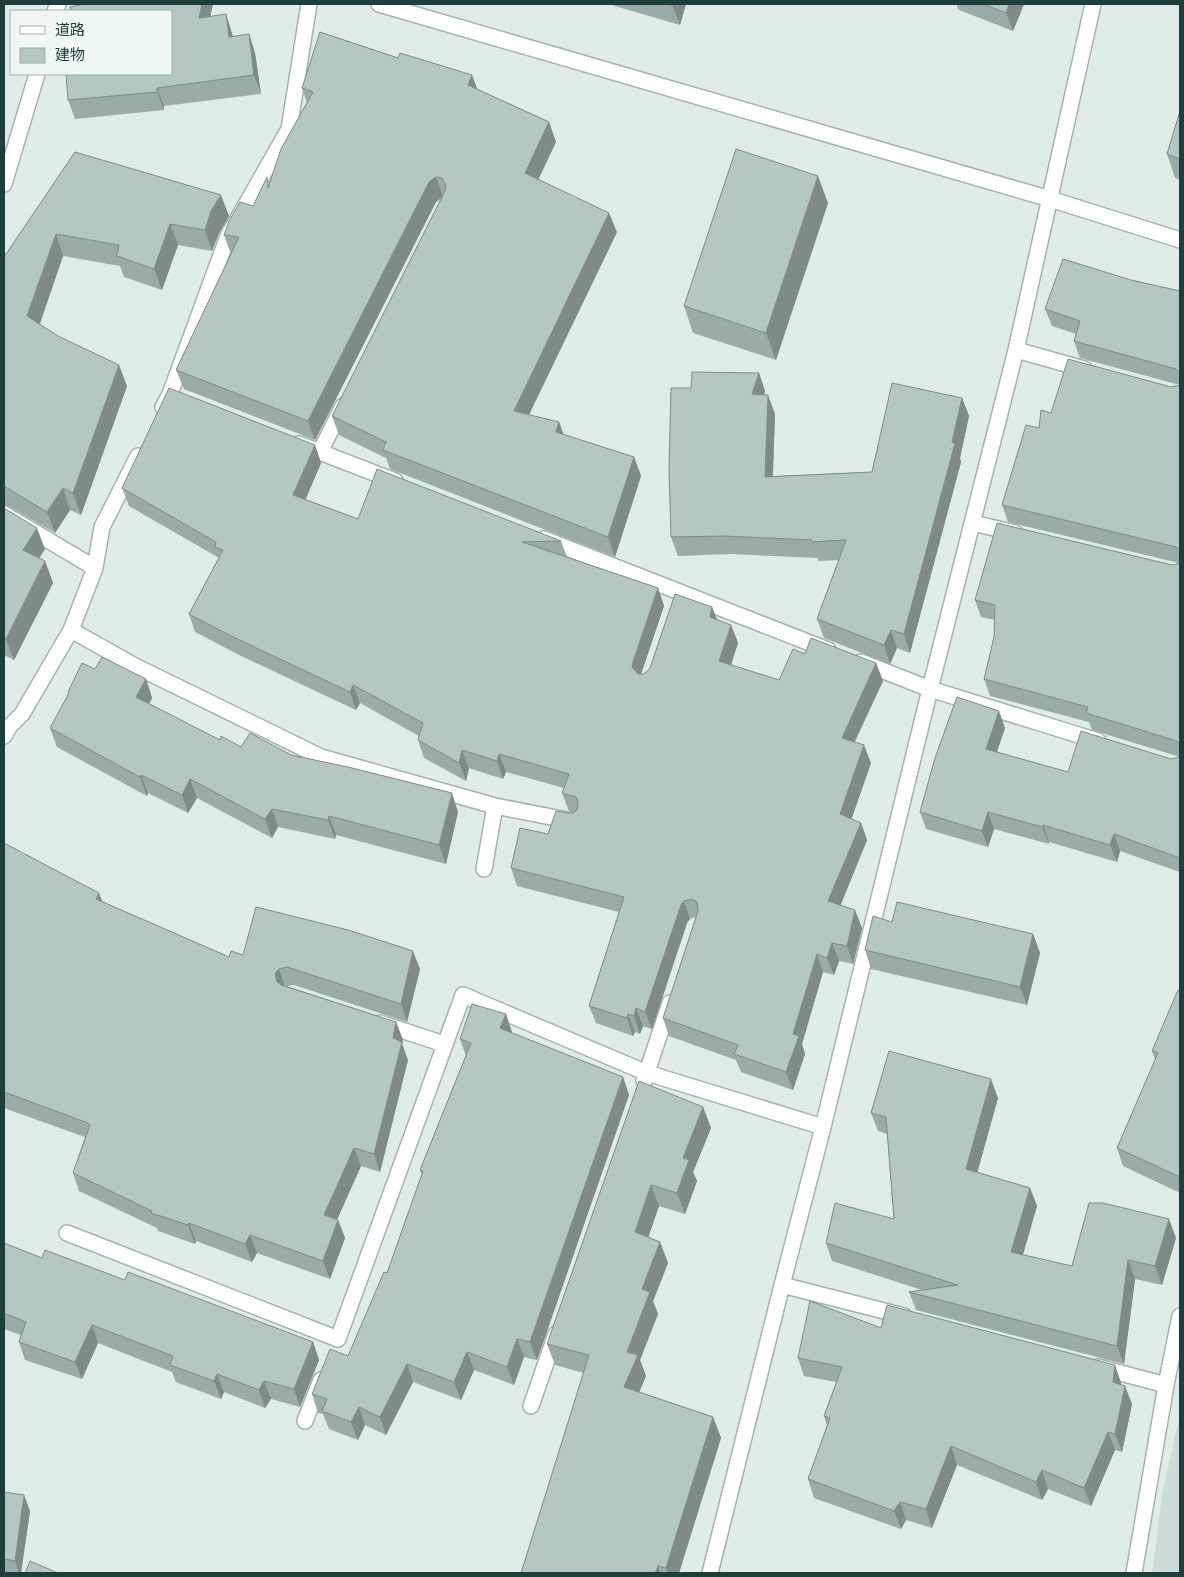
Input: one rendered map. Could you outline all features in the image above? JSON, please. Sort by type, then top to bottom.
[{"type":"street","points":[[156,420],[170,394],[228,236],[289,129],[309,4]]},
{"type":"street","points":[[379,4],[1050,199],[1180,240]]},
{"type":"street","points":[[710,1573],[1016,350],[1093,4]]},
{"type":"street","points":[[4,184],[37,75]]},
{"type":"street","points":[[1016,350],[1098,373]]},
{"type":"street","points":[[320,452],[351,391]]},
{"type":"street","points":[[170,394],[188,401]]},
{"type":"street","points":[[285,438],[412,488]]},
{"type":"street","points":[[4,736],[9,727],[22,714],[71,630],[95,568],[102,527],[143,447]]},
{"type":"street","points":[[4,514],[95,568]]},
{"type":"street","points":[[972,523],[1029,536]]},
{"type":"street","points":[[531,534],[930,689],[1116,747]]},
{"type":"street","points":[[672,610],[678,591]]},
{"type":"street","points":[[71,630],[135,666],[321,757],[495,806],[576,822]]},
{"type":"street","points":[[484,869],[495,806]]},
{"type":"street","points":[[641,1091],[675,990]]},
{"type":"street","points":[[67,1233],[336,1344],[463,995],[647,1073],[823,1126]]},
{"type":"street","points":[[363,1018],[444,1044]]},
{"type":"street","points":[[782,1285],[916,1320]]},
{"type":"street","points":[[1134,1573],[1166,1385],[1180,1316]]},
{"type":"street","points":[[531,1406],[560,1323]]},
{"type":"street","points":[[1079,1362],[1166,1385]]},
{"type":"street","points":[[305,1421],[327,1366]]},
{"type":"shaded area","points":[[1180,1414],[1180,1573],[1152,1573],[1162,1496]]},
{"type":"building","points":[[84,4],[202,4],[199,18],[226,14],[229,37],[249,34],[254,75],[157,88],[157,92],[68,100],[66,75],[172,75],[172,10],[71,10],[70,7]]},
{"type":"building","points":[[983,4],[1009,4],[1006,13]]},
{"type":"building","points":[[320,32],[398,58],[400,53],[472,75],[468,85],[549,122],[525,173],[609,213],[514,411],[559,422],[556,432],[634,457],[608,537],[383,450],[386,442],[332,416],[445,191],[446,186],[442,178],[436,177],[429,182],[308,421],[176,370],[239,237],[224,235],[229,221],[240,202],[253,206],[267,177],[268,188],[281,149],[313,92],[302,88]]},
{"type":"building","points":[[1180,111],[1180,159],[1167,154]]},
{"type":"building","points":[[736,149],[818,176],[766,333],[684,306]]},
{"type":"building","points":[[75,152],[221,195],[211,211],[205,230],[170,224],[154,269],[117,256],[119,245],[56,234],[27,316],[58,336],[119,365],[73,493],[63,488],[47,512],[4,486],[4,257]]},
{"type":"building","points":[[1063,259],[1131,280],[1180,291],[1180,372],[1176,369],[1074,341],[1080,321],[1045,309]]},
{"type":"building","points":[[1068,359],[1171,387],[1180,385],[1180,549],[1002,505],[1026,425],[1039,428],[1041,410],[1051,413]]},
{"type":"building","points":[[692,372],[759,373],[752,394],[768,395],[765,477],[872,472],[892,383],[962,398],[952,442],[955,443],[904,634],[891,630],[884,645],[817,619],[846,540],[812,542],[812,540],[723,536],[671,537],[669,469],[671,388],[691,388]]},
{"type":"building","points":[[169,388],[315,445],[293,495],[358,519],[377,469],[561,541],[522,542],[658,588],[633,662],[632,667],[638,674],[644,674],[650,668],[675,594],[712,607],[710,617],[731,625],[719,661],[779,680],[793,649],[805,654],[811,638],[876,663],[842,738],[864,745],[840,814],[861,823],[828,901],[855,910],[847,946],[832,943],[827,958],[817,954],[793,1034],[799,1036],[786,1072],[734,1054],[738,1045],[663,1018],[698,911],[697,902],[692,899],[684,901],[681,905],[645,1012],[636,1008],[634,1016],[628,1014],[627,1018],[589,1006],[624,897],[511,868],[520,828],[548,834],[556,811],[573,813],[577,810],[578,802],[576,797],[562,793],[569,774],[499,754],[497,761],[462,750],[459,763],[418,740],[423,723],[353,685],[350,692],[233,637],[189,614],[223,550],[215,547],[216,542],[122,488]]},
{"type":"building","points":[[4,508],[37,528],[23,550],[45,561],[6,639],[4,638]]},
{"type":"building","points":[[997,523],[1172,565],[1180,563],[1180,744],[1177,741],[1086,713],[1088,707],[984,679],[994,637],[995,605],[975,600]]},
{"type":"building","points":[[102,657],[146,679],[136,697],[220,740],[221,736],[241,747],[250,733],[291,755],[452,793],[439,845],[329,816],[328,820],[272,809],[265,819],[190,779],[182,795],[141,775],[140,777],[50,728],[69,693],[82,663],[95,669]]},
{"type":"building","points":[[957,697],[999,711],[986,749],[1068,772],[1081,731],[1171,759],[1180,757],[1180,858],[1114,834],[1110,845],[1043,825],[1042,827],[988,812],[982,831],[920,812],[935,758]]},
{"type":"building","points":[[4,843],[99,893],[96,899],[229,957],[231,951],[243,955],[256,907],[348,930],[413,951],[401,1004],[287,967],[279,969],[275,973],[277,982],[281,985],[396,1022],[393,1038],[402,1042],[374,1154],[354,1148],[324,1215],[338,1220],[323,1261],[250,1235],[245,1244],[189,1223],[188,1225],[151,1213],[152,1211],[73,1173],[90,1125],[4,1092]]},
{"type":"building","points":[[897,902],[1033,934],[1020,987],[865,950],[873,916],[892,922]]},
{"type":"building","points":[[1178,990],[1180,991],[1180,1177],[1117,1148],[1158,1053],[1152,1051]]},
{"type":"building","points":[[472,1004],[506,1014],[500,1028],[623,1077],[530,1342],[517,1339],[507,1367],[467,1352],[454,1382],[407,1364],[380,1417],[359,1407],[351,1422],[322,1411],[327,1399],[312,1394],[330,1349],[348,1356],[384,1272],[387,1273],[423,1171],[420,1170],[471,1043],[460,1039]]},
{"type":"building","points":[[889,1051],[991,1079],[966,1169],[1030,1188],[1011,1252],[1072,1266],[1089,1203],[1103,1203],[1169,1219],[1155,1266],[1128,1260],[1117,1346],[909,1292],[958,1285],[826,1243],[835,1203],[894,1219],[886,1117],[871,1113]]},
{"type":"building","points":[[639,1081],[703,1107],[683,1158],[689,1160],[677,1193],[651,1185],[635,1232],[660,1242],[642,1289],[650,1292],[627,1352],[638,1355],[624,1387],[713,1417],[666,1568],[658,1566],[655,1573],[521,1573],[589,1355],[547,1344]]},
{"type":"building","points":[[4,1243],[42,1258],[45,1250],[125,1280],[128,1272],[313,1342],[294,1389],[264,1381],[259,1390],[217,1374],[214,1381],[170,1365],[173,1356],[92,1325],[75,1362],[19,1342],[26,1322],[4,1313]]},
{"type":"building","points":[[810,1301],[881,1328],[887,1305],[1115,1365],[1113,1382],[1125,1386],[1115,1434],[1108,1432],[1084,1488],[1042,1470],[1036,1482],[951,1446],[926,1509],[900,1502],[894,1511],[808,1479],[830,1418],[824,1416],[842,1367],[798,1358]]},
{"type":"building","points":[[4,1492],[24,1495],[15,1561],[4,1559]]},
{"type":"building","points":[[30,1561],[58,1573],[25,1573]]}]
